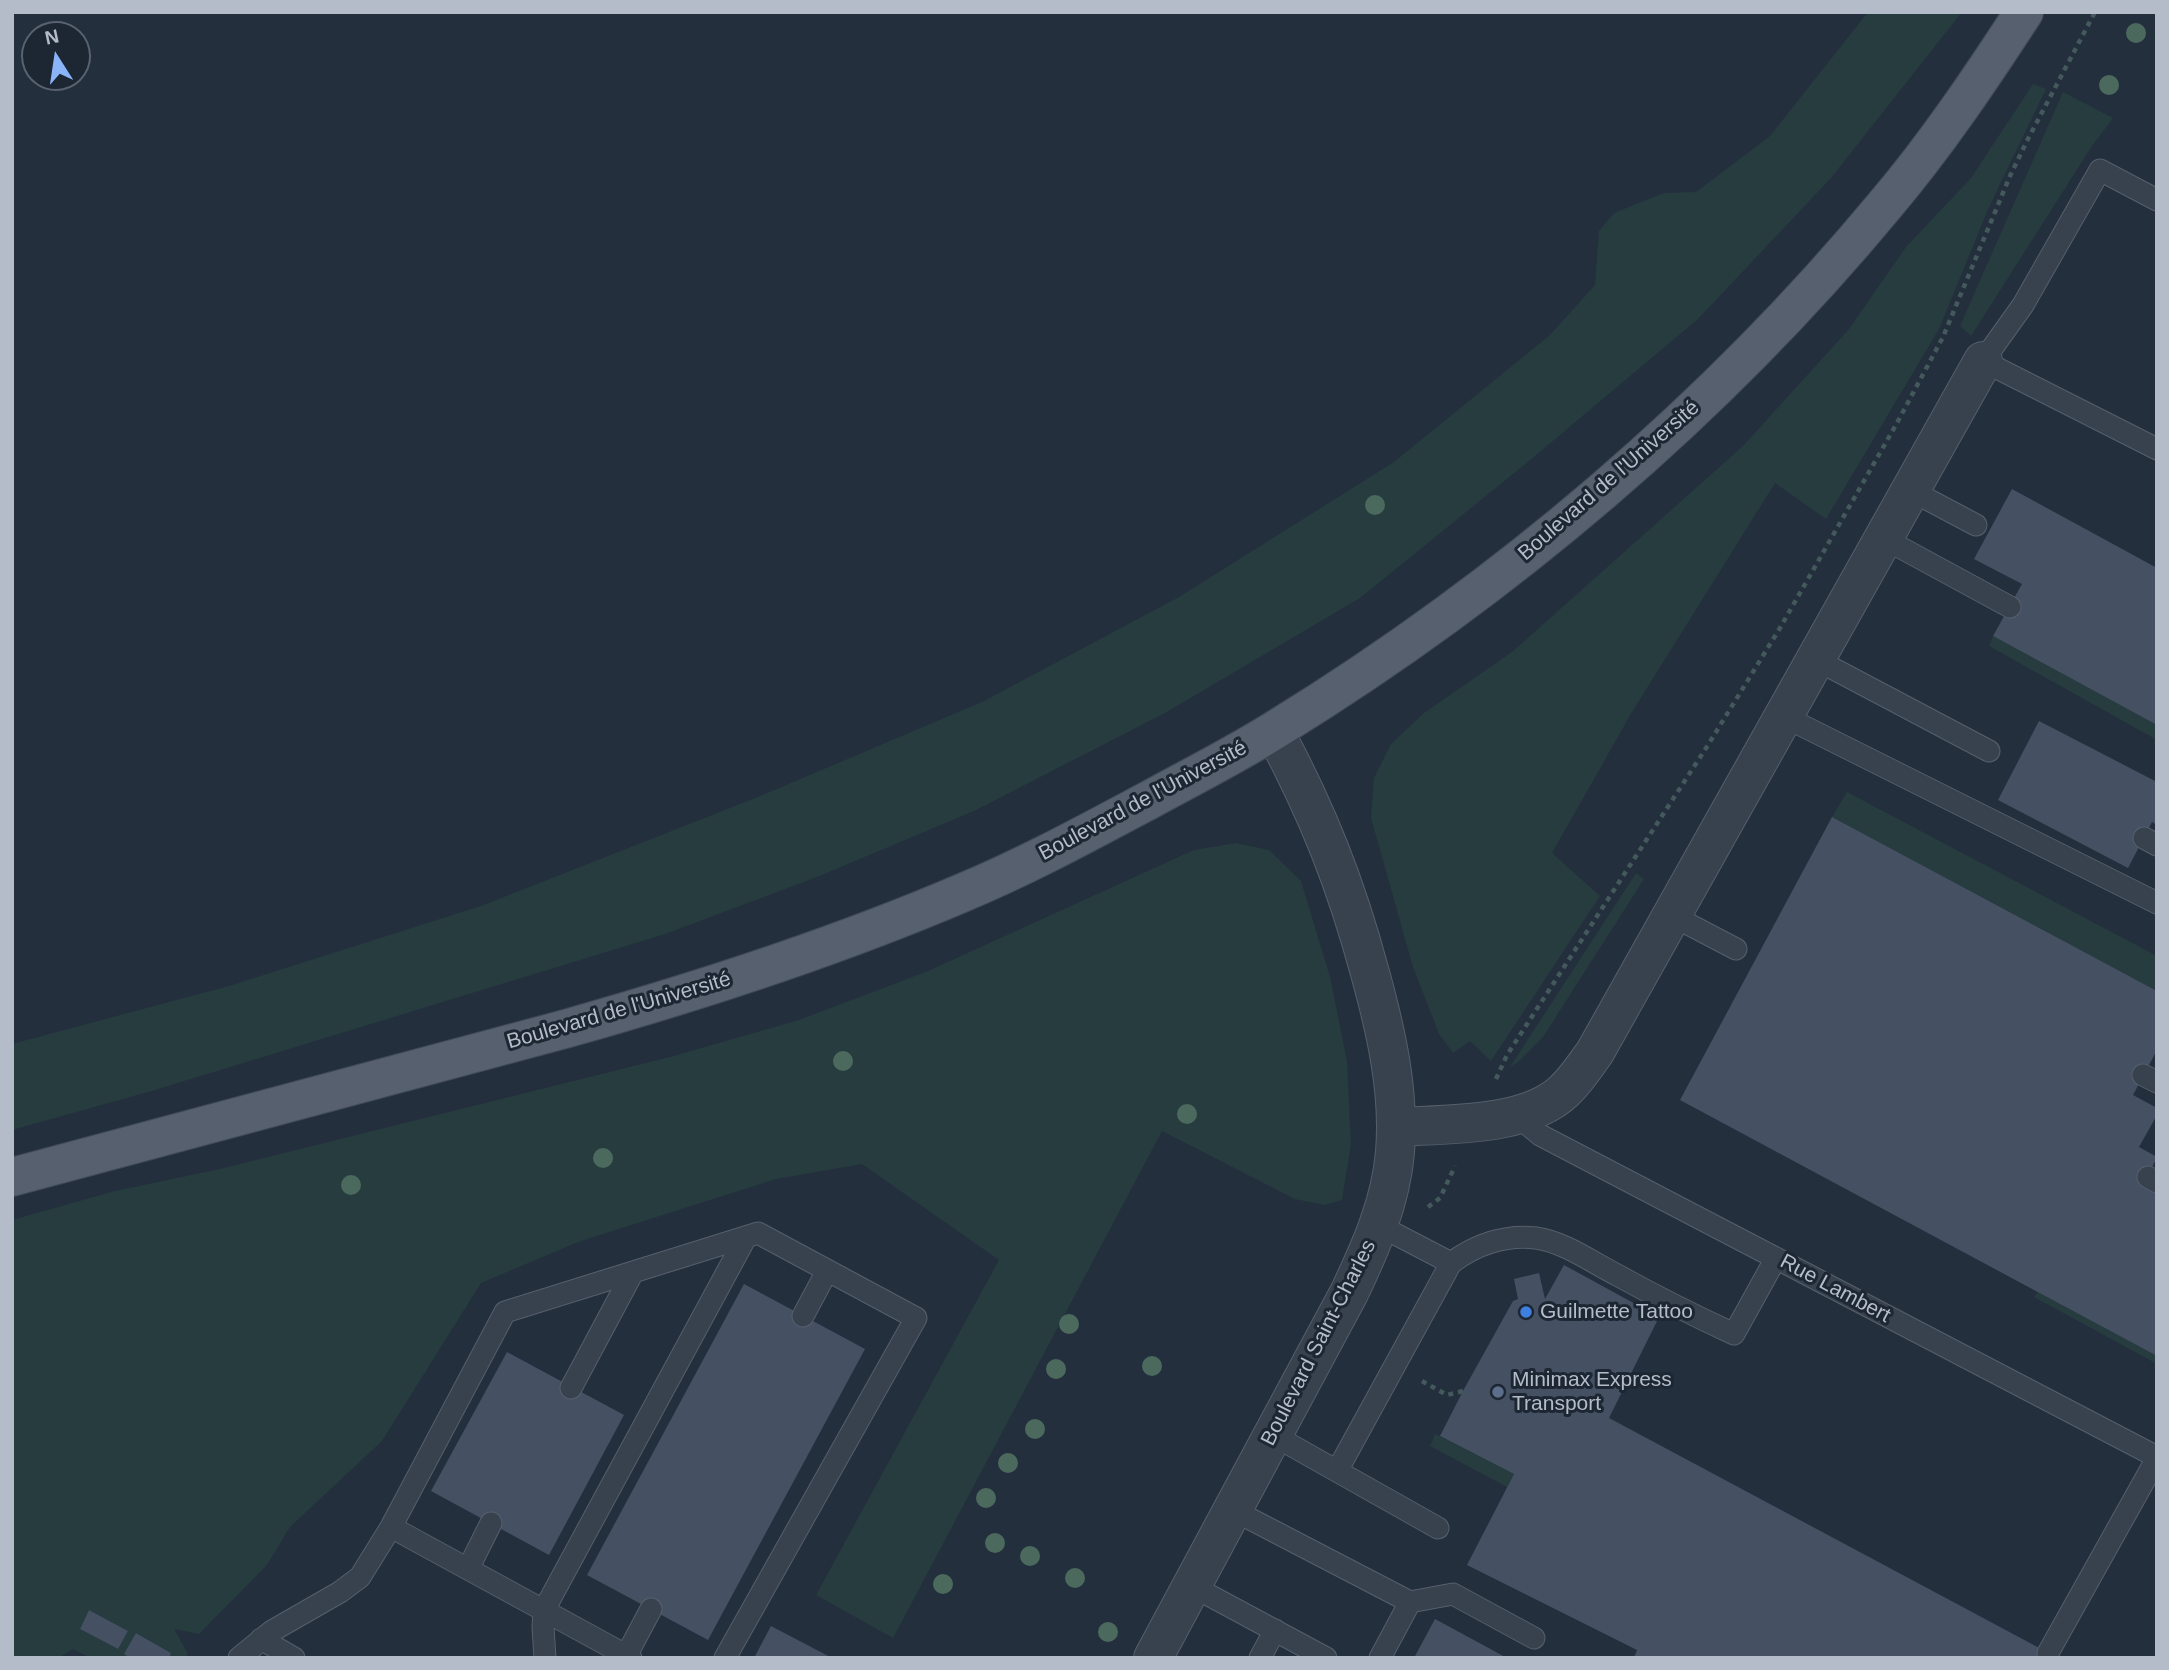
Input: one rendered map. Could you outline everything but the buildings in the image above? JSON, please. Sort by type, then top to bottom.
[{"type":"main road","name":"Boulevard de l'Université","points":[[12,1177],[634,1010],[807,954],[967,891],[1104,825],[1274,731],[1336,692],[1520,559],[1600,494],[1709,395],[1805,298],[1887,203],[1948,122],[2024,12]]},
{"type":"street","points":[[1396,1127],[1490,1121],[1516,1115],[1541,1106],[1563,1093],[1579,1075],[1595,1052],[1983,361]]},
{"type":"street","name":"Boulevard Saint-Charles","points":[[1153,1658],[1331,1328],[1367,1255],[1390,1184],[1395,1154],[1396,1127],[1387,1038],[1357,924],[1323,829],[1274,731]]},
{"type":"lane","points":[[2157,200],[2100,170],[2023,305],[1983,361],[2157,449]]},
{"type":"lane","points":[[1910,490],[1976,525]]},
{"type":"lane","points":[[1883,538],[2010,607]]},
{"type":"lane","points":[[1815,659],[1989,751]]},
{"type":"lane","points":[[1783,716],[2157,903]]},
{"type":"lane","points":[[1671,915],[1736,949]]},
{"type":"lane","name":"Rue Lambert","points":[[1516,1115],[1540,1135],[2157,1458]]},
{"type":"lane","points":[[1378,1225],[1451,1263]]},
{"type":"lane","points":[[239,1658],[261,1639],[360,1577],[391,1527],[505,1312],[758,1233],[916,1318],[725,1658]]},
{"type":"lane","points":[[545,1658],[544,1610],[746,1237]]},
{"type":"lane","points":[[1337,1471],[1451,1263],[1476,1247],[1515,1238],[1537,1238],[1559,1245],[1734,1334],[1776,1258]]},
{"type":"lane","points":[[803,1316],[827,1271]]},
{"type":"lane","points":[[571,1388],[633,1272]]},
{"type":"lane","points":[[1273,1435],[1438,1528]]},
{"type":"lane","points":[[2048,1653],[2157,1458]]},
{"type":"lane","points":[[1233,1510],[1410,1602],[1453,1594],[1534,1638]]},
{"type":"lane","points":[[468,1569],[491,1523]]},
{"type":"lane","points":[[391,1527],[627,1657],[651,1609]]},
{"type":"lane","points":[[1192,1586],[1325,1658]]},
{"type":"lane","points":[[1380,1658],[1410,1602]]},
{"type":"lane","points":[[1265,1656],[1275,1630]]},
{"type":"lane","points":[[261,1639],[294,1658]]},
{"type":"path","points":[[1507,1055],[1708,745],[1780,628],[1897,424],[1943,337],[2010,176],[2095,12]]},
{"type":"path","points":[[1394,1365],[1447,1395],[1462,1391]]},
{"type":"green space","points":[[1868,12],[1962,12],[1831,178],[1698,319],[1360,598],[1165,713],[974,811],[817,877],[665,934],[155,1090],[12,1130],[12,1044],[229,986],[481,906],[758,797],[982,702],[1179,597],[1394,462],[1550,335],[1595,285],[1599,231],[1614,213],[1664,193],[1696,192],[1770,136]]},
{"type":"green space","points":[[2033,84],[2046,89],[1989,207],[1939,329],[1826,519],[1775,483],[1632,712],[1552,853],[1600,896],[1491,1061],[1470,1041],[1453,1053],[1439,1034],[1413,967],[1371,818],[1374,778],[1391,744],[1424,713],[1512,652],[1743,446],[1849,329],[1906,247],[1971,178]]},
{"type":"green space","points":[[2063,92],[2113,118],[2092,146],[1971,336],[1960,326]]},
{"type":"green space","points":[[1993,636],[2157,725],[2157,740],[1989,646]]},
{"type":"green space","points":[[1847,792],[2157,956],[2157,991],[1832,817]]},
{"type":"green space","points":[[1236,843],[1269,850],[1301,881],[1330,977],[1347,1062],[1351,1144],[1342,1200],[1325,1205],[1295,1199],[1162,1131],[893,1638],[816,1595],[999,1260],[862,1164],[776,1179],[578,1242],[481,1283],[382,1441],[290,1527],[267,1565],[199,1634],[174,1629],[188,1654],[185,1658],[169,1658],[171,1653],[137,1633],[130,1658],[91,1658],[73,1649],[58,1658],[12,1658],[12,1220],[115,1191],[220,1169],[670,1057],[799,1020],[928,971],[1194,850]],"holes":[[[89,1610],[128,1631],[118,1649],[80,1629]]]},
{"type":"green space","points":[[1636,873],[1644,879],[1543,1037],[1510,1067]]},
{"type":"green space","points":[[2038,1292],[2157,1356],[2157,1364],[2034,1297]]},
{"type":"green space","points":[[1435,1434],[1514,1474],[1507,1487],[1430,1446]]},
{"type":"place","name":"Guilmette Tattoo","points":[[1526,1312]]},
{"type":"place","name":"Minimax Express Transport","points":[[1498,1392]]}]
